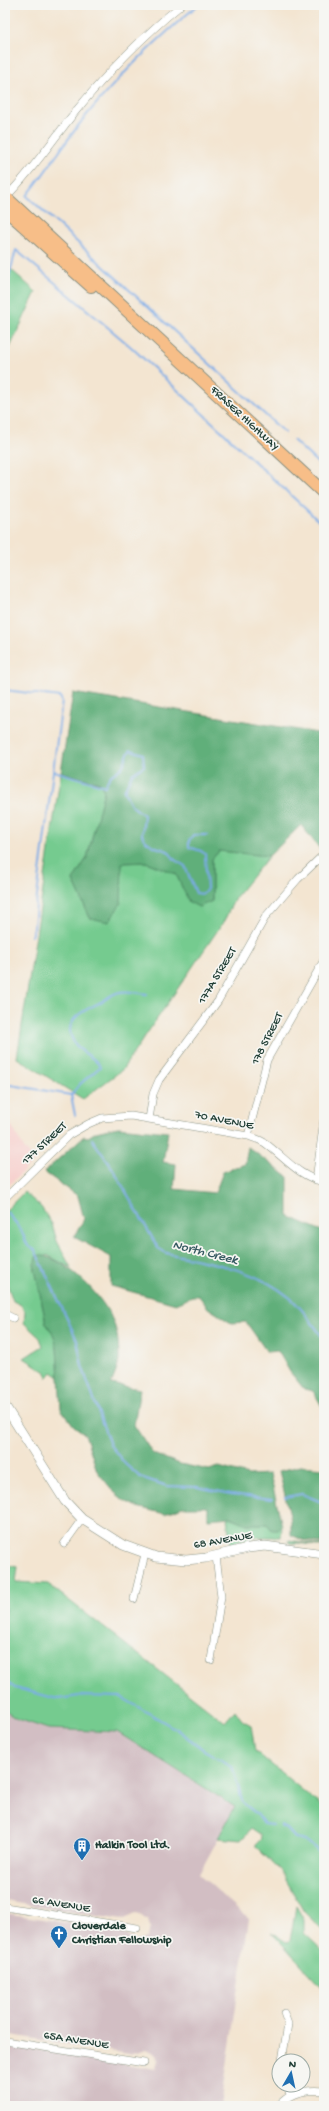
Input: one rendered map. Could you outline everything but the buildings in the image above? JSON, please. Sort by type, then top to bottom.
[{"type":"main road","name":"FRASER HIGHWAY","points":[[5,202],[50,245],[164,344],[324,493]]},
{"type":"street","points":[[5,202],[75,113],[106,77],[138,44],[180,5]]},
{"type":"street","name":"177A STREET","points":[[149,1119],[154,1094],[159,1080],[218,1001],[266,916],[298,880],[324,854]]},
{"type":"street","name":"178 STREET","points":[[248,1136],[267,1060],[324,960]]},
{"type":"street","name":"70 AVENUE","points":[[131,1116],[248,1136],[264,1142],[296,1169],[316,1180],[324,1182]]},
{"type":"street","name":"177 STREET","points":[[5,1198],[75,1131],[102,1118],[131,1116]]},
{"type":"street","points":[[316,1180],[324,1119]]},
{"type":"street","points":[[5,1314],[13,1318]]},
{"type":"street","name":"68 AVENUE","points":[[5,1406],[65,1501],[82,1520],[112,1540],[145,1554],[186,1560],[216,1556],[248,1548],[266,1546],[324,1554]]},
{"type":"street","points":[[64,1544],[82,1520]]},
{"type":"street","points":[[134,1599],[145,1554]]},
{"type":"street","points":[[211,1660],[221,1597],[216,1556]]},
{"type":"street","name":"66 AVENUE","points":[[5,1907],[137,1928]]},
{"type":"street","points":[[283,2053],[288,2024],[284,2013]]},
{"type":"street","name":"65A AVENUE","points":[[5,2041],[144,2063]]},
{"type":"street","points":[[278,2106],[290,2094],[307,2090],[324,2090]]},
{"type":"shaded area","points":[[5,1114],[25,1150],[36,1159],[5,1189]]},
{"type":"shaded area","points":[[5,1711],[15,1718],[48,1729],[117,1732],[235,1807],[199,1874],[249,1919],[221,2106],[5,2106],[6,2045],[156,2069],[158,2061],[156,2054],[147,2049],[129,2054],[5,2034],[5,1913],[118,1931],[137,1942],[147,1938],[151,1929],[147,1920],[136,1914],[122,1920],[5,1901]]},
{"type":"green space","points":[[5,264],[36,292],[5,358]]},
{"type":"green space","points":[[73,693],[324,734],[324,846],[320,849],[301,825],[269,856],[219,851],[212,859],[212,901],[199,907],[189,902],[176,874],[146,862],[122,863],[121,903],[109,922],[90,918],[73,880],[87,858],[104,791],[100,783],[61,772]]},
{"type":"green space","points":[[61,772],[100,783],[104,791],[87,858],[73,880],[90,918],[121,880],[121,863],[146,862],[176,874],[189,902],[212,901],[212,859],[219,851],[269,856],[235,898],[224,921],[122,1070],[83,1099],[17,1058]]},
{"type":"green space","points":[[118,1127],[168,1132],[163,1162],[176,1164],[174,1189],[215,1193],[223,1172],[245,1164],[248,1147],[288,1177],[288,1216],[324,1232],[324,1410],[313,1391],[304,1389],[290,1372],[278,1351],[267,1352],[246,1322],[231,1323],[208,1308],[199,1296],[192,1296],[176,1304],[111,1286],[111,1257],[74,1237],[84,1219],[78,1196],[44,1172],[84,1136],[88,1137],[96,1132]]},
{"type":"green space","points":[[24,1192],[41,1207],[52,1224],[57,1241],[71,1268],[47,1255],[34,1264],[46,1323],[54,1336],[57,1348],[59,1377],[52,1372],[47,1378],[46,1372],[24,1358],[43,1346],[40,1338],[24,1323],[25,1311],[21,1305],[13,1301],[5,1278],[5,1211]]},
{"type":"green space","points":[[37,1255],[48,1257],[72,1271],[95,1293],[111,1316],[117,1334],[119,1360],[111,1384],[140,1389],[134,1425],[153,1454],[180,1464],[209,1470],[219,1467],[248,1475],[270,1474],[282,1526],[278,1530],[272,1530],[267,1524],[247,1524],[230,1517],[208,1519],[208,1507],[182,1507],[165,1514],[137,1507],[125,1501],[114,1492],[97,1471],[85,1434],[74,1426],[61,1409],[57,1348],[54,1336],[46,1323],[34,1264]]},
{"type":"green space","points":[[301,1466],[324,1468],[324,1544],[303,1540],[291,1535],[291,1520],[279,1471]]},
{"type":"green space","points":[[229,1517],[247,1524],[267,1524],[278,1530],[282,1526],[281,1537],[255,1537],[231,1544],[227,1519]]},
{"type":"green space","points":[[289,1540],[324,1547],[300,1543],[289,1543]]},
{"type":"green space","points":[[5,1548],[8,1548],[6,1565],[18,1567],[16,1582],[48,1584],[225,1722],[235,1710],[242,1720],[251,1725],[255,1751],[324,1808],[324,1931],[304,1912],[281,1871],[256,1847],[256,1844],[261,1839],[260,1835],[251,1829],[241,1840],[218,1838],[235,1807],[117,1732],[48,1729],[15,1718],[5,1711]]},
{"type":"green space","points":[[296,1906],[304,1920],[304,1933],[324,1952],[324,1989],[271,1932],[286,1942],[290,1941]]},
{"type":"waterway","points":[[198,5],[139,58],[111,87],[85,117],[27,196],[285,433]]},
{"type":"waterway","points":[[16,250],[130,346],[324,526]]},
{"type":"waterway","points":[[5,291],[16,250]]},
{"type":"waterway","points":[[293,440],[324,469]]},
{"type":"waterway","points":[[5,690],[60,697],[62,701],[34,928],[31,936]]},
{"type":"waterway","points":[[54,771],[105,786],[111,775],[122,767],[131,750],[143,754],[144,766],[132,774],[124,791],[132,806],[144,815],[142,835],[146,841],[153,846],[168,851],[175,860],[185,866],[196,893],[203,894],[207,889],[205,854],[189,847],[189,840],[193,835],[208,835]]},
{"type":"waterway","points":[[71,1095],[80,1084],[100,1067],[98,1063],[81,1051],[74,1042],[70,1029],[74,1019],[79,1014],[117,993],[130,991],[147,994]]},
{"type":"waterway","name":"North Creek","points":[[5,1084],[71,1095],[75,1115]]},
{"type":"waterway","name":"North Creek","points":[[92,1139],[113,1169],[158,1248],[166,1253],[214,1263],[261,1279],[294,1301],[324,1339]]},
{"type":"waterway","points":[[7,1212],[20,1228],[28,1246],[35,1250],[77,1340],[82,1366],[110,1445],[125,1464],[140,1477],[167,1486],[197,1487],[231,1494],[272,1499]]},
{"type":"waterway","points":[[285,1497],[302,1494],[324,1503]]},
{"type":"waterway","points":[[5,1677],[9,1684],[15,1688],[58,1699],[79,1696],[121,1697],[176,1729],[204,1750],[232,1766],[243,1803],[257,1814],[264,1824],[273,1825]]},
{"type":"waterway","points":[[281,1826],[287,1829],[295,1838],[303,1840],[311,1845],[324,1857]]},
{"type":"place","name":"Halkin Tool Ltd.","points":[[82,1861]]},
{"type":"place","name":"Cloverdale Christian Fellowship","points":[[59,1949]]}]
